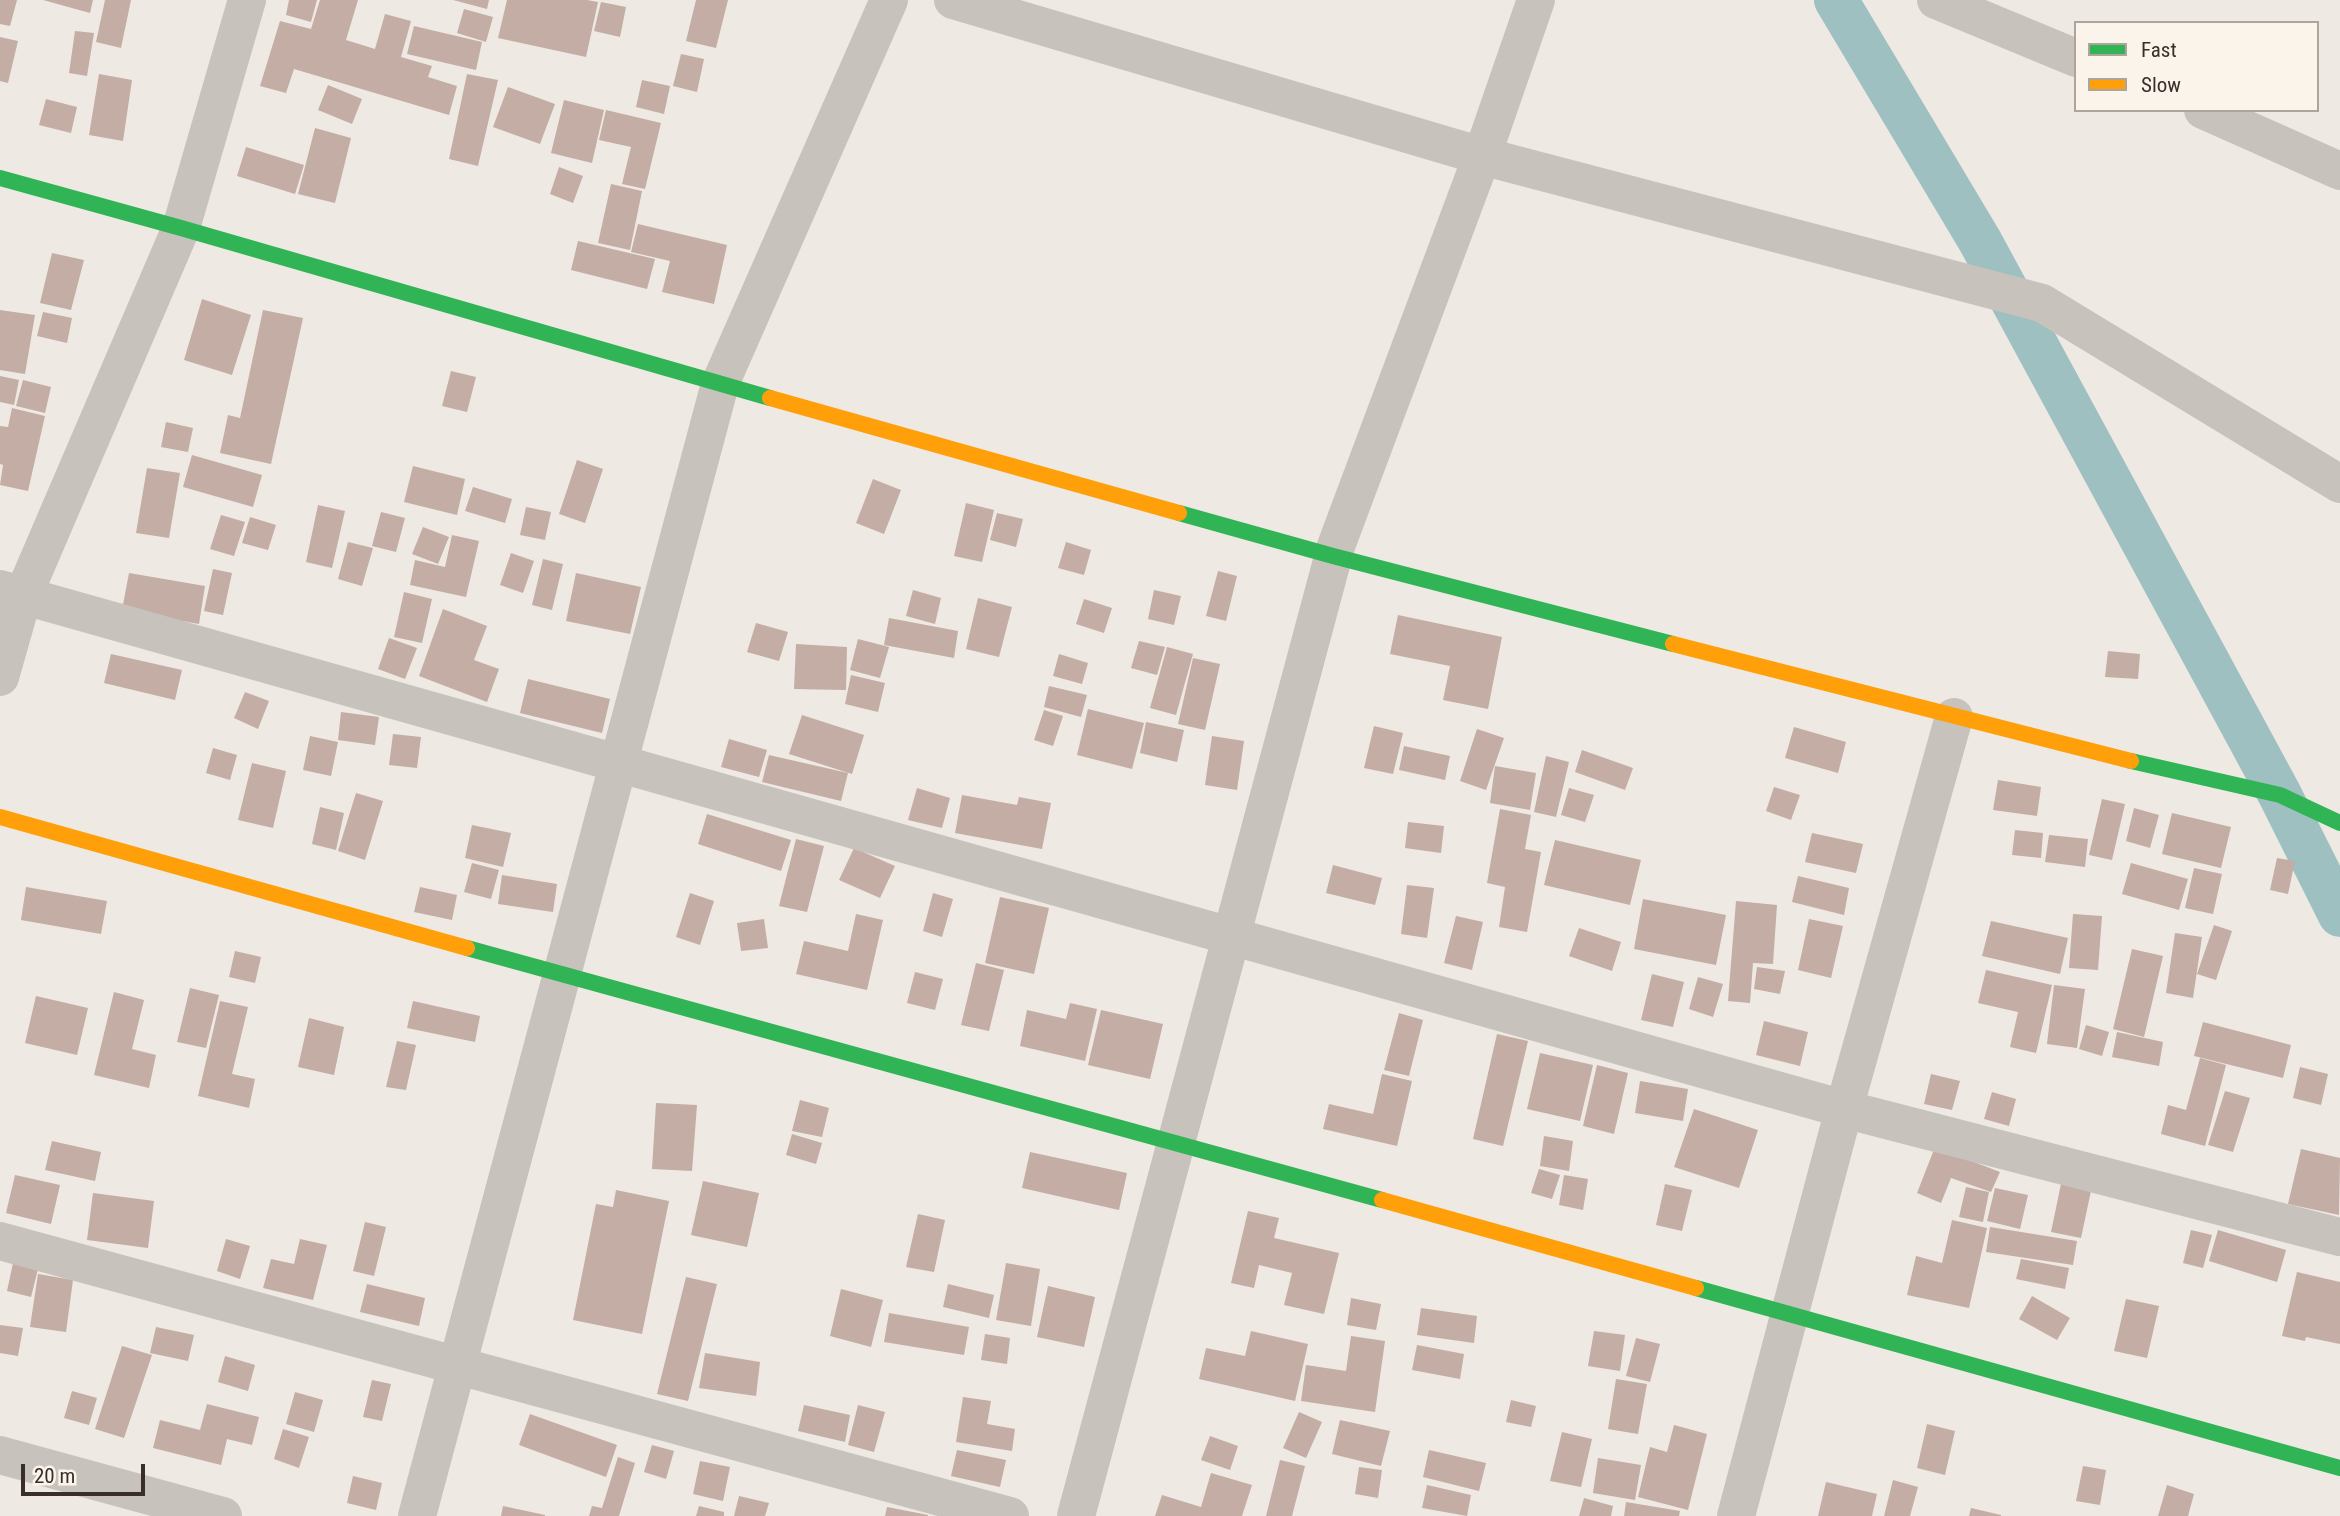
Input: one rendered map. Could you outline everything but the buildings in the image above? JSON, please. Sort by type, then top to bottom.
[{"type":"street","points":[[0,677],[12,593],[181,228],[247,0]]},
{"type":"street","points":[[417,1516],[720,384],[889,0]]},
{"type":"street","points":[[953,0],[1482,156],[2042,303],[2340,484]]},
{"type":"street","points":[[1076,1516],[1333,556],[1482,156],[1536,0]]},
{"type":"street","points":[[1936,0],[2074,57]]},
{"type":"street","points":[[2207,112],[2340,171]]},
{"type":"street","points":[[0,178],[1333,556],[1954,716],[2200,778],[2280,795],[2340,823]]},
{"type":"street","points":[[12,593],[1844,1109],[2340,1237]]},
{"type":"street","points":[[1736,1516],[1844,1109],[1954,716]]},
{"type":"street","points":[[0,817],[2340,1468]]},
{"type":"street","points":[[0,1241],[1010,1516]]},
{"type":"street","points":[[0,1455],[223,1516]]},
{"type":"waterway","points":[[1836,0],[1980,241],[2280,795],[2340,915]]},
{"type":"traffic: fast","points":[[0,178],[770,398]]},
{"type":"traffic: fast","points":[[1179,513],[1673,644]]},
{"type":"traffic: fast","points":[[2131,761],[2280,795],[2340,823]]},
{"type":"traffic: fast","points":[[467,948],[1382,1200]]},
{"type":"traffic: fast","points":[[1696,1288],[2340,1468]]},
{"type":"traffic: slow","points":[[770,398],[1179,513]]},
{"type":"traffic: slow","points":[[1673,644],[2131,761]]},
{"type":"traffic: slow","points":[[0,817],[467,948]]},
{"type":"traffic: slow","points":[[1382,1200],[1696,1288]]}]
